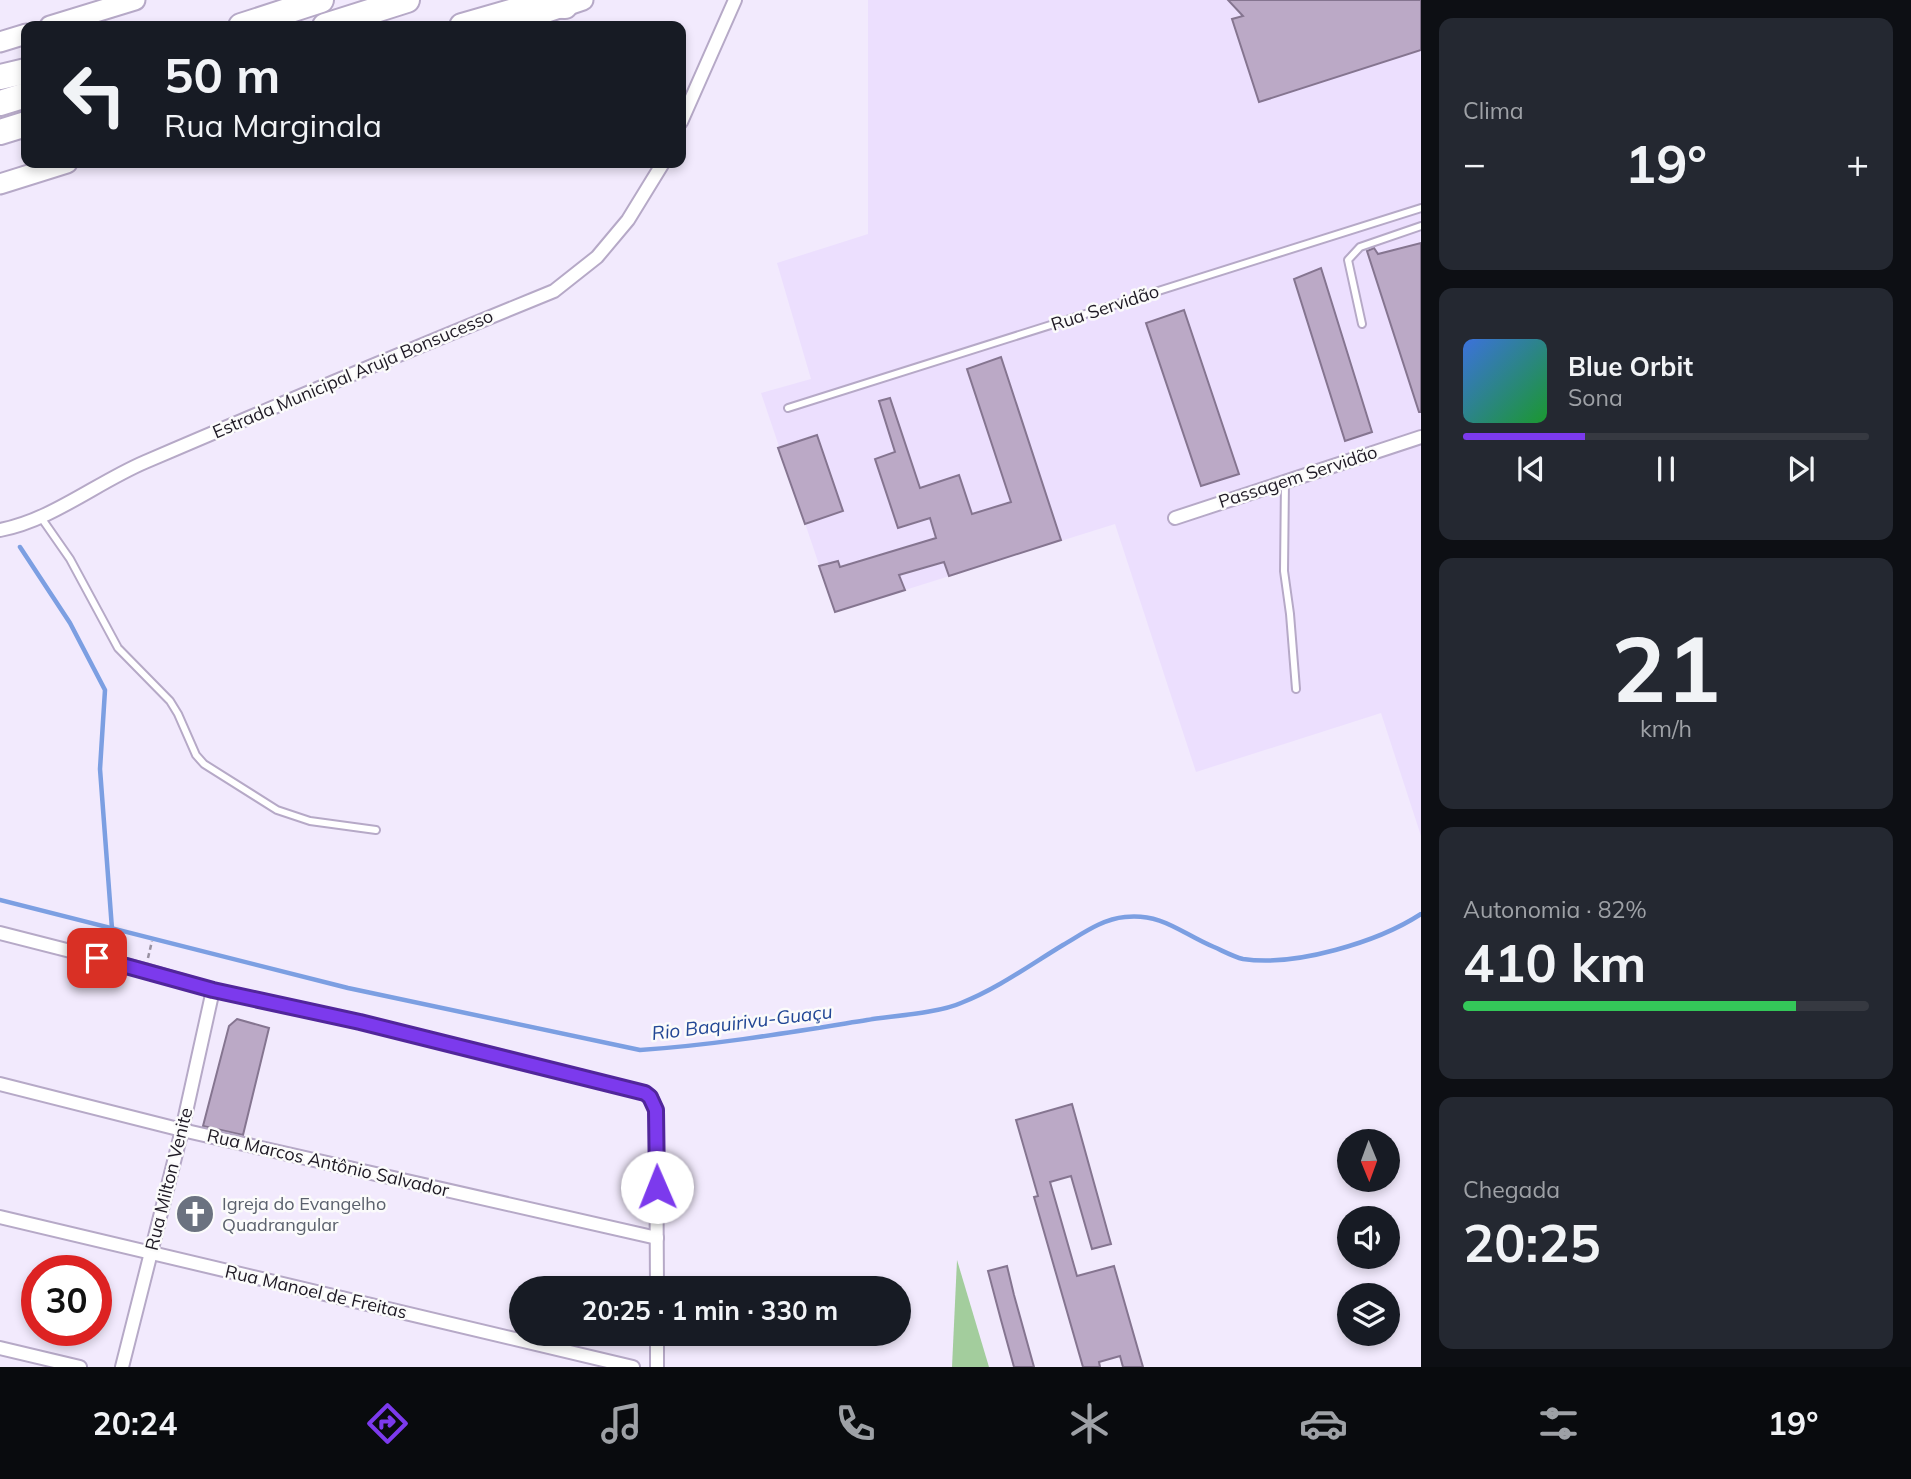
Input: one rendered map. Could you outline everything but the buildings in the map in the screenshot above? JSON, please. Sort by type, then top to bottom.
[{"type":"highway","points":[[256,21],[321,0]]},
{"type":"highway","points":[[341,21],[407,0]]},
{"type":"highway","points":[[479,21],[535,5],[574,3]]},
{"type":"highway","points":[[0,77],[21,72]]},
{"type":"highway","points":[[0,103],[21,96]]},
{"type":"highway","points":[[0,132],[21,126]]},
{"type":"street","points":[[66,21],[135,0]]},
{"type":"street","points":[[686,111],[735,0]]},
{"type":"street","points":[[521,21],[574,3]]},
{"type":"street","points":[[0,42],[21,36]]},
{"type":"street","points":[[0,184],[51,168]]},
{"type":"street","name":"Estrada Municipal Aruja Bonsucesso","points":[[0,530],[15,527],[40,516],[137,465],[554,291],[597,257],[620,229],[660,168]]},
{"type":"street","name":"Passagem Servidão","points":[[1175,517],[1421,437]]},
{"type":"street","points":[[0,933],[213,990],[360,1022],[645,1093],[656,1110],[657,1276]]},
{"type":"street","name":"Rua Milton Venite","points":[[122,1367],[182,1130],[213,990]]},
{"type":"street","name":"Rua Marcos Antônio Salvador","points":[[0,1084],[182,1130],[657,1238]]},
{"type":"street","name":"Rua Manoel de Freitas","points":[[0,1217],[633,1367]]},
{"type":"street","points":[[657,1346],[657,1367]]},
{"type":"street","points":[[0,1348],[80,1367]]},
{"type":"lane","points":[[0,95],[21,94]]},
{"type":"lane","name":"Rua Servidão","points":[[788,408],[1421,208]]},
{"type":"lane","points":[[1362,324],[1348,260],[1360,247],[1421,226]]},
{"type":"lane","points":[[1285,481],[1284,571],[1296,689]]},
{"type":"lane","points":[[40,516],[70,559],[118,648],[170,701],[196,755],[204,764],[277,810],[310,821],[376,830]]},
{"type":"path","points":[[150,950],[152,941]]},
{"type":"shaded area","points":[[868,0],[1421,0],[1421,836],[1381,713],[1196,772],[1115,524],[835,612],[761,393],[811,379],[777,263],[868,234]]},
{"type":"green space","points":[[957,1260],[989,1367],[952,1367]]},
{"type":"waterway","points":[[20,547],[70,623],[105,690],[100,769],[112,929]]},
{"type":"waterway","name":"Rio Baquirivu-Guaçu","points":[[0,900],[348,988],[640,1050],[754,1038],[952,1006],[987,991],[1085,932],[1117,918],[1138,917],[1161,921],[1236,957],[1264,961],[1311,956],[1359,943],[1421,914]]},
{"type":"place","name":"Igreja do Evangelho Quadrangular","points":[[195,1214]]},
{"type":"route","points":[[97,958],[213,990],[360,1022],[645,1093],[654,1102],[656,1110],[657,1187]]}]
